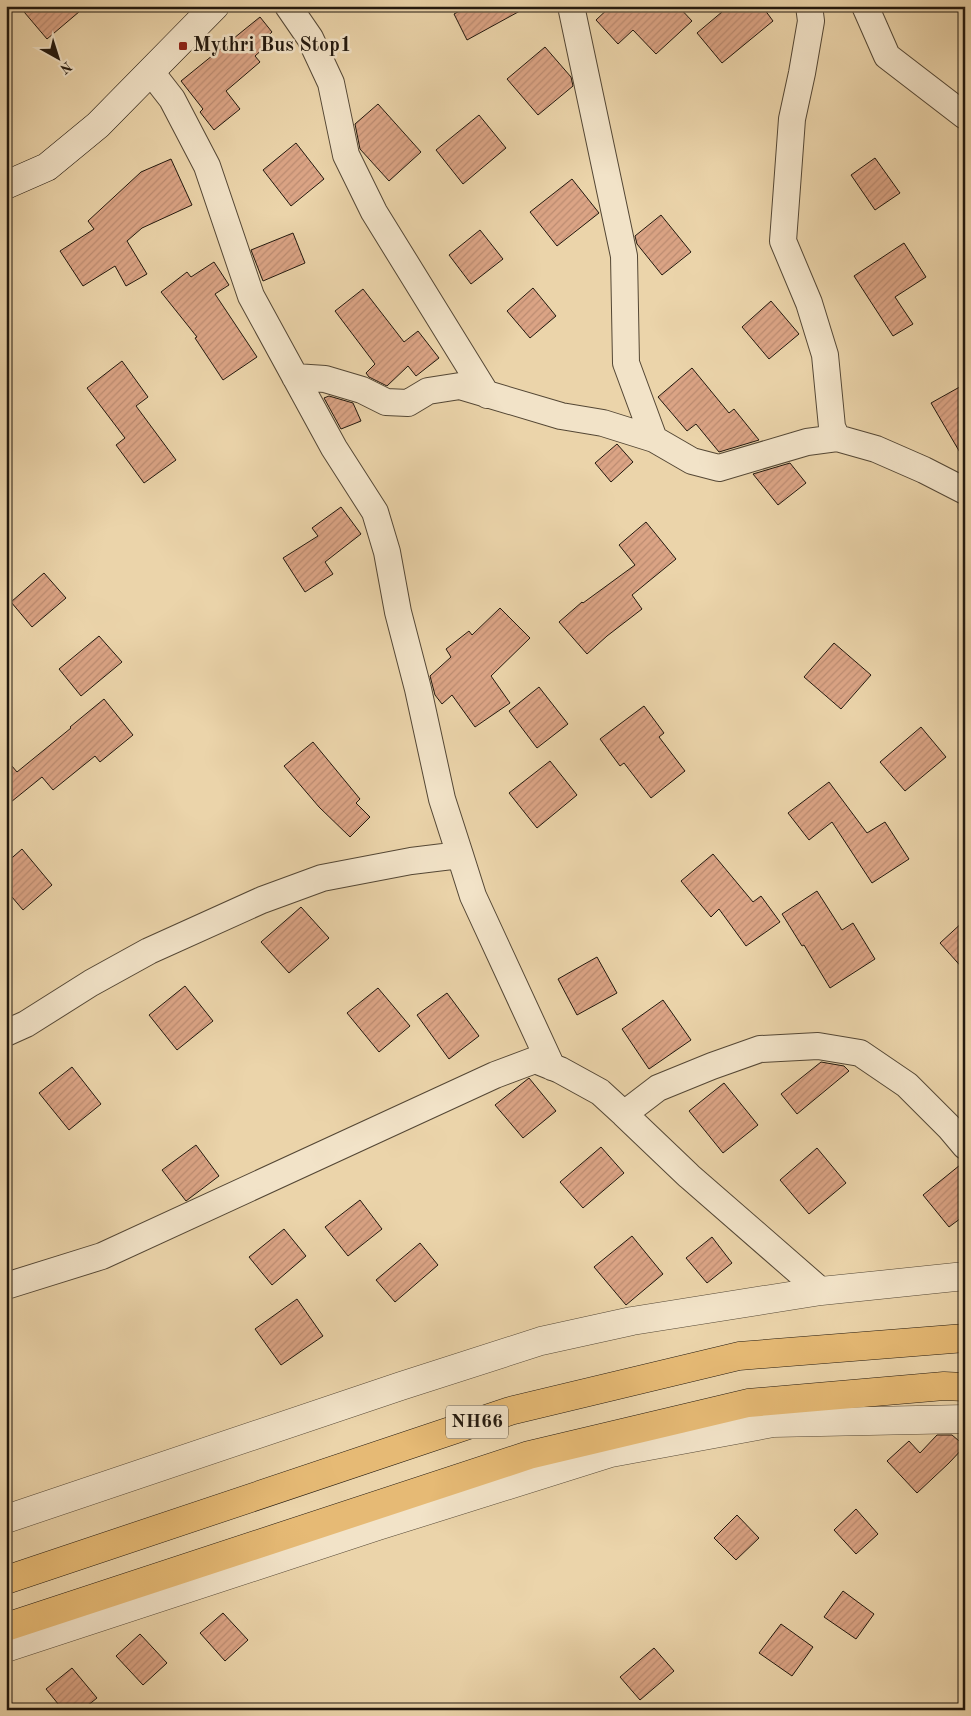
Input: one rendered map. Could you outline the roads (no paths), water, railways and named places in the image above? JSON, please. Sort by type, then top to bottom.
[{"type":"highway","name":"NH66","points":[[6,1580],[510,1411],[739,1356],[965,1338]]},
{"type":"highway","name":"NH66","points":[[6,1627],[529,1455],[748,1403],[944,1386],[965,1387]]},
{"type":"street","points":[[6,185],[48,167],[98,126],[216,6]]},
{"type":"street","points":[[288,6],[310,38],[331,83],[346,155],[374,212],[487,395]]},
{"type":"street","points":[[570,6],[624,256],[626,364],[654,439]]},
{"type":"street","points":[[809,6],[810,21],[802,73],[792,118],[783,241],[809,303],[825,355],[832,427],[837,438]]},
{"type":"street","points":[[865,6],[887,56],[965,116]]},
{"type":"street","points":[[152,72],[172,98],[206,166],[251,296],[334,448],[376,512],[387,552],[398,612],[418,689],[442,799],[474,896],[552,1067]]},
{"type":"street","points":[[295,376],[325,379],[362,390],[386,402],[408,403],[428,391],[460,386],[561,416],[603,423],[654,439],[692,462],[719,468],[808,442],[837,438],[876,449],[965,491]]},
{"type":"street","points":[[6,1033],[26,1024],[91,983],[149,951],[262,900],[322,878],[411,861],[460,855]]},
{"type":"street","points":[[624,1114],[658,1088],[760,1049],[818,1046],[860,1053],[907,1085],[965,1146]]},
{"type":"street","points":[[6,1286],[102,1256],[495,1075],[535,1060],[600,1092],[689,1176],[821,1291]]},
{"type":"street","points":[[6,1519],[401,1386],[542,1341],[632,1321],[821,1291],[965,1276]]},
{"type":"street","points":[[6,1648],[378,1526],[611,1453],[773,1423],[965,1419]]},
{"type":"place","name":"Mythri Bus Stop1","points":[[183,46]]}]
